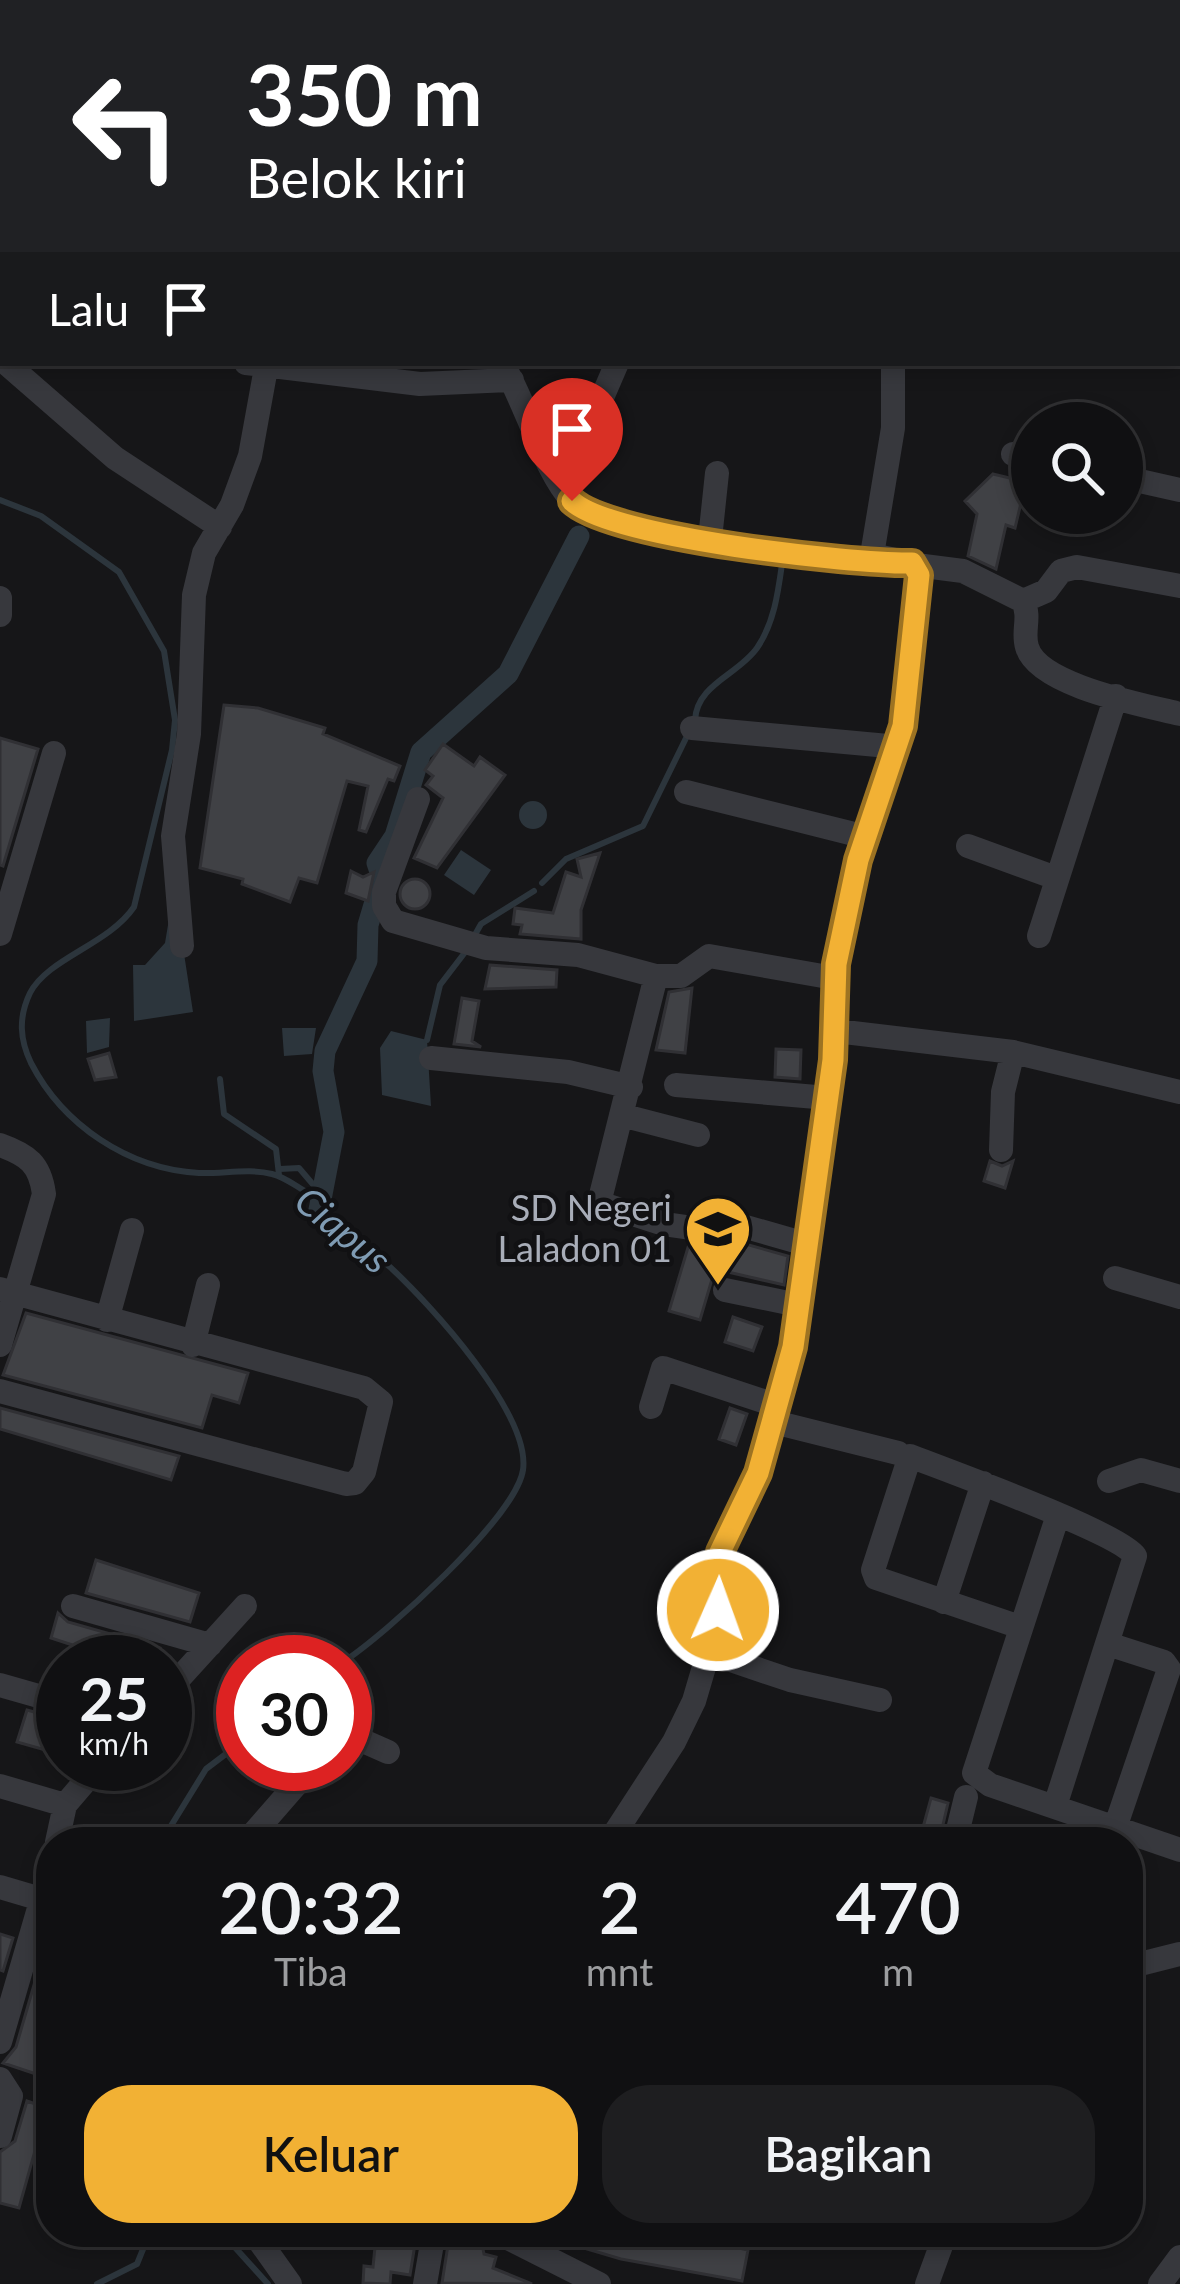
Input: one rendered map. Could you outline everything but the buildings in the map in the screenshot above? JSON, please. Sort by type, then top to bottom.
[{"type":"street","points":[[10,366],[116,458],[220,527]]},
{"type":"street","points":[[182,946],[173,836],[188,746],[194,596],[204,553],[250,456],[257,366]]},
{"type":"street","points":[[266,366],[455,386],[507,371],[562,488],[584,512],[831,558],[873,558],[963,571],[1023,601]]},
{"type":"street","points":[[562,488],[616,366]]},
{"type":"street","points":[[873,558],[893,428],[893,366]]},
{"type":"street","points":[[710,539],[717,473]]},
{"type":"street","points":[[1143,482],[1180,490]]},
{"type":"street","points":[[619,1827],[674,1742],[710,1653],[720,1552],[753,1484],[776,1414],[809,1245],[836,1031],[834,978],[866,837],[898,747],[913,653],[916,565]]},
{"type":"street","points":[[1023,601],[1046,591],[1061,571],[1077,567],[1180,586]]},
{"type":"street","points":[[0,598],[0,615]]},
{"type":"street","points":[[1023,601],[1026,647],[1034,659],[1068,682],[1180,714]]},
{"type":"street","points":[[1039,936],[1116,696]]},
{"type":"street","points":[[692,728],[898,747]]},
{"type":"street","points":[[0,934],[54,753]]},
{"type":"street","points":[[686,792],[866,837]]},
{"type":"street","points":[[418,799],[384,892],[384,906],[393,921],[486,948],[578,955],[656,976],[681,976],[710,956],[834,978]]},
{"type":"street","points":[[968,846],[1056,878]]},
{"type":"street","points":[[656,976],[631,1087],[597,1197],[605,1208],[685,1228],[725,1221],[809,1245]]},
{"type":"street","points":[[836,1031],[1013,1052],[1180,1091]]},
{"type":"street","points":[[1001,1150],[1003,1092],[1013,1052]]},
{"type":"street","points":[[431,1058],[568,1072],[631,1087]]},
{"type":"street","points":[[676,1085],[828,1098]]},
{"type":"street","points":[[621,1115],[698,1135]]},
{"type":"street","points":[[0,1145],[27,1154],[41,1174],[44,1194],[8,1291],[0,1345]]},
{"type":"street","points":[[107,1320],[132,1230]]},
{"type":"street","points":[[1115,1278],[1180,1297]]},
{"type":"street","points":[[193,1345],[208,1285]]},
{"type":"street","points":[[724,1290],[798,1305]]},
{"type":"street","points":[[0,1391],[346,1484],[361,1479],[380,1407],[374,1392],[8,1291]]},
{"type":"street","points":[[651,1407],[663,1369],[776,1414],[898,1453]]},
{"type":"street","points":[[1020,1627],[876,1578],[873,1570],[910,1456],[1124,1544],[1135,1556],[1054,1806]]},
{"type":"street","points":[[1109,1481],[1141,1470],[1180,1481]]},
{"type":"street","points":[[944,1602],[983,1484]]},
{"type":"street","points":[[1058,1518],[974,1773],[990,1785],[1112,1827]]},
{"type":"street","points":[[73,1606],[209,1645]]},
{"type":"street","points":[[192,1664],[244,1606]]},
{"type":"street","points":[[1108,1644],[1164,1662],[1169,1670],[1115,1827]]},
{"type":"street","points":[[710,1653],[790,1680],[880,1700]]},
{"type":"street","points":[[0,1684],[36,1694]]},
{"type":"street","points":[[372,1745],[388,1752]]},
{"type":"street","points":[[0,1786],[65,1805]]},
{"type":"street","points":[[60,1827],[65,1805],[77,1791]]},
{"type":"street","points":[[259,1827],[290,1791]]},
{"type":"street","points":[[959,1827],[966,1797]]},
{"type":"street","points":[[1143,1837],[1180,1850]]},
{"type":"street","points":[[0,1887],[36,1898]]},
{"type":"street","points":[[0,2042],[9,1985],[36,1919]]},
{"type":"street","points":[[1143,1963],[1180,1954]]},
{"type":"street","points":[[0,2079],[11,2096],[0,2136]]},
{"type":"street","points":[[264,2247],[290,2284]]},
{"type":"street","points":[[425,2284],[431,2247]]},
{"type":"street","points":[[525,2247],[598,2284]]},
{"type":"street","points":[[927,2284],[941,2247]]},
{"type":"street","points":[[1160,2284],[1180,2257]]},
{"type":"shaded area","points":[[533,801],[543,805],[547,815],[543,825],[533,829],[523,825],[519,815],[523,805]]},
{"type":"shaded area","points":[[461,850],[491,870],[474,895],[444,875]]},
{"type":"shaded area","points":[[169,919],[183,947],[193,1012],[134,1021],[133,965],[145,965],[165,943]]},
{"type":"shaded area","points":[[110,1018],[109,1047],[87,1053],[86,1021]]},
{"type":"shaded area","points":[[282,1028],[316,1028],[312,1054],[284,1056]]},
{"type":"shaded area","points":[[391,1031],[427,1040],[431,1106],[382,1095],[380,1048]]},
{"type":"waterway","name":"Ciapus","points":[[0,500],[41,516],[119,572],[164,651],[175,720],[134,907],[109,932],[50,970],[30,993],[22,1029],[31,1063],[79,1124],[123,1153],[173,1170],[272,1174],[312,1195],[325,1217],[390,1267],[451,1332],[495,1391],[521,1447],[523,1470],[498,1516],[446,1574],[372,1639]]},
{"type":"waterway","points":[[318,1215],[334,1132],[323,1071],[325,1051],[367,961],[368,925],[382,878],[377,863],[395,836],[421,752],[508,674],[579,536]]},
{"type":"waterway","points":[[695,720],[703,697],[749,657],[763,638],[782,564]]},
{"type":"waterway","points":[[542,883],[566,859],[643,826],[689,732]]},
{"type":"waterway","points":[[472,940],[481,924],[534,891]]},
{"type":"waterway","points":[[427,1040],[440,985],[466,951]]},
{"type":"waterway","points":[[220,1079],[224,1114],[276,1149],[279,1175]]},
{"type":"waterway","points":[[280,1169],[299,1168],[322,1195]]},
{"type":"waterway","name":"Ciapus","points":[[170,1827],[206,1769],[216,1761]]},
{"type":"waterway","points":[[97,2284],[137,2264],[144,2247]]},
{"type":"waterway","name":"Ciapus","points":[[235,2247],[268,2284]]},
{"type":"place","name":"SD Negeri Laladon 01","points":[[718,1288]]},
{"type":"route","points":[[572,501],[584,512],[617,522],[739,547],[912,563],[919,575],[903,726],[858,860],[836,964],[833,1060],[793,1347],[758,1473],[720,1552],[718,1610]]}]
